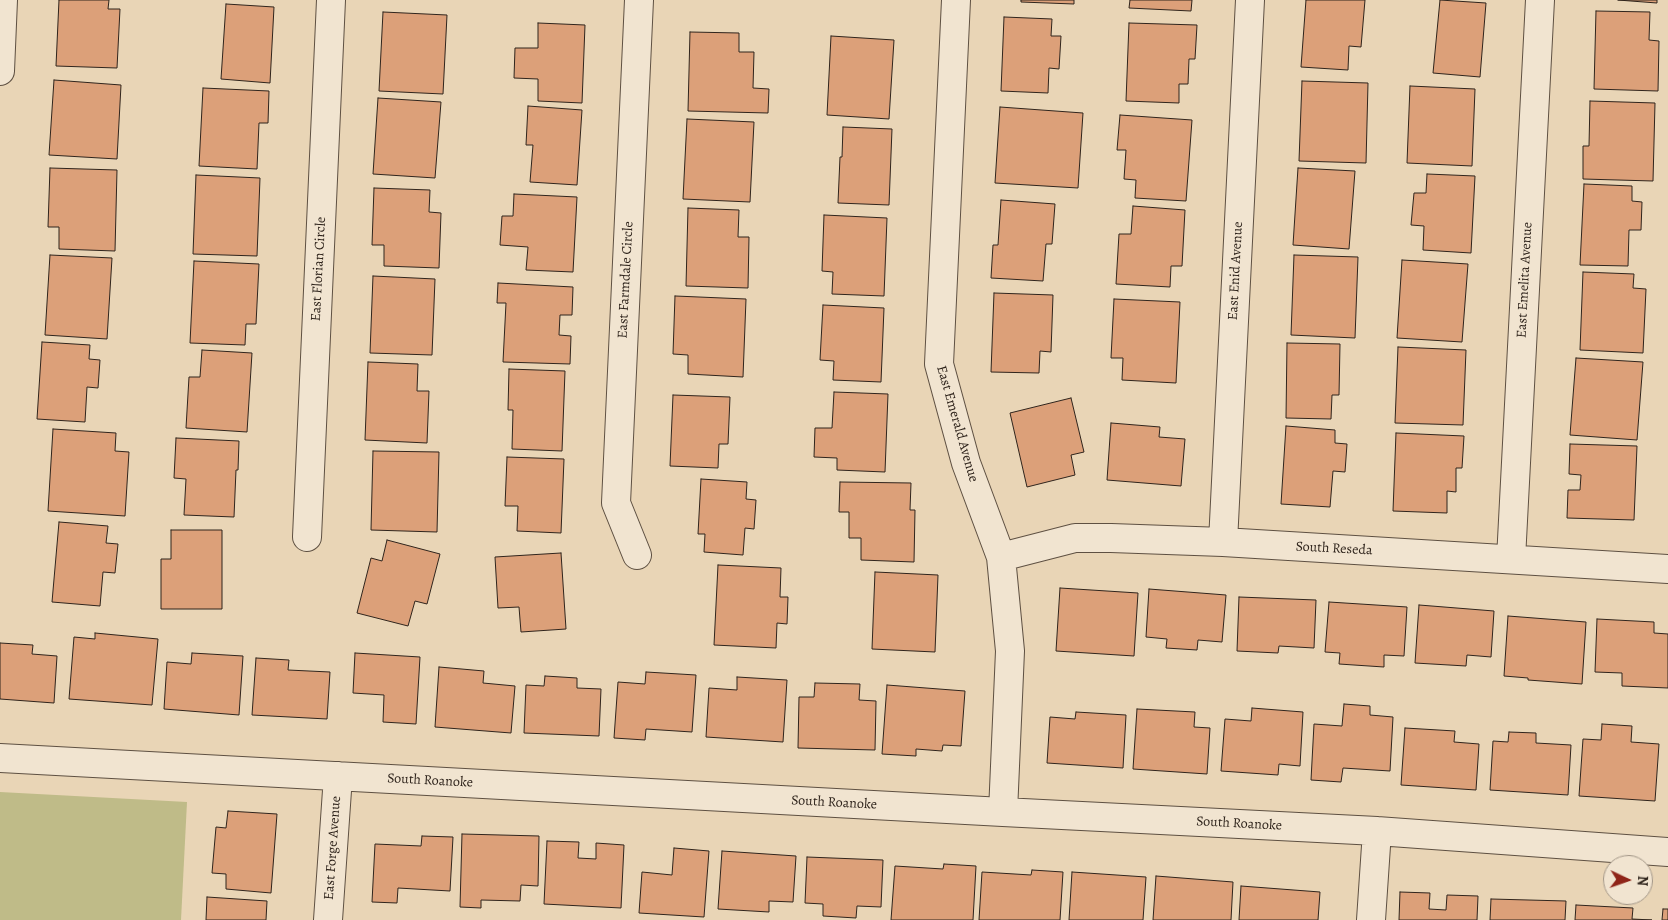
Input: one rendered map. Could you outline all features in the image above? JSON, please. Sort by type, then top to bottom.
[{"type":"street","points":[[0,70],[3,0]]},
{"type":"street","name":"East Florian Circle","points":[[307,538],[331,0]]},
{"type":"street","name":"East Farmdale Circle","points":[[637,556],[616,503],[639,0]]},
{"type":"street","name":"East Emerald Avenue","points":[[956,0],[939,364],[966,463],[1001,557],[1010,651],[1003,812]]},
{"type":"street","name":"East Enid Avenue","points":[[1223,542],[1250,0]]},
{"type":"street","name":"East Emelita Avenue","points":[[1511,559],[1540,0]]},
{"type":"street","name":"South Reseda","points":[[1001,557],[1075,538],[1111,538],[1223,542],[1668,569]]},
{"type":"street","name":"South Roanoke","points":[[0,758],[1377,831],[1668,852]]},
{"type":"street","name":"East Forge Avenue","points":[[328,920],[338,776]]},
{"type":"street","points":[[1371,920],[1377,831]]},
{"type":"shaded area","points":[[0,792],[187,802],[181,920],[0,920]]},
{"type":"building","points":[[59,0],[109,0],[108,9],[120,9],[117,68],[56,66]]},
{"type":"building","points":[[1021,0],[1074,0],[1074,4],[1021,2]]},
{"type":"building","points":[[1130,0],[1192,0],[1191,11],[1129,8]]},
{"type":"building","points":[[1306,0],[1365,0],[1361,47],[1349,46],[1348,70],[1301,67]]},
{"type":"building","points":[[1440,0],[1486,3],[1480,77],[1433,73]]},
{"type":"building","points":[[1618,0],[1657,0],[1657,3]]},
{"type":"building","points":[[226,4],[274,7],[270,83],[221,79]]},
{"type":"building","points":[[1596,11],[1650,12],[1649,40],[1659,41],[1658,91],[1594,89]]},
{"type":"building","points":[[383,12],[447,15],[443,94],[379,91]]},
{"type":"building","points":[[1004,17],[1052,19],[1051,36],[1061,36],[1059,69],[1049,68],[1048,93],[1001,91]]},
{"type":"building","points":[[538,23],[585,25],[582,103],[538,101],[538,79],[514,78],[515,48],[538,48]]},
{"type":"building","points":[[1129,23],[1197,25],[1195,59],[1189,59],[1188,84],[1179,84],[1179,103],[1126,101]]},
{"type":"building","points":[[690,32],[739,33],[739,52],[754,52],[753,88],[769,89],[768,113],[688,111]]},
{"type":"building","points":[[831,36],[894,40],[889,119],[827,115]]},
{"type":"building","points":[[54,80],[121,85],[117,159],[49,155]]},
{"type":"building","points":[[1302,81],[1368,83],[1366,163],[1299,161]]},
{"type":"building","points":[[1410,86],[1475,89],[1472,166],[1407,163]]},
{"type":"building","points":[[203,88],[269,91],[268,123],[259,123],[257,169],[199,166]]},
{"type":"building","points":[[378,98],[441,102],[435,178],[373,174]]},
{"type":"building","points":[[1590,101],[1655,103],[1653,181],[1583,179],[1583,146],[1589,146]]},
{"type":"building","points":[[528,106],[582,110],[577,185],[530,182],[533,145],[526,145]]},
{"type":"building","points":[[1000,107],[1083,113],[1078,188],[995,183]]},
{"type":"building","points":[[1120,115],[1192,120],[1186,201],[1135,198],[1136,180],[1124,179],[1126,150],[1117,150]]},
{"type":"building","points":[[687,119],[754,122],[750,202],[683,199]]},
{"type":"building","points":[[843,127],[892,129],[889,205],[838,203]]},
{"type":"building","points":[[50,168],[117,170],[115,251],[59,249],[59,227],[48,227]]},
{"type":"building","points":[[1298,168],[1355,171],[1349,249],[1293,245]]},
{"type":"building","points":[[1427,174],[1475,176],[1471,253],[1423,250],[1424,226],[1411,225],[1414,193],[1426,193]]},
{"type":"building","points":[[196,175],[260,178],[257,256],[193,254]]},
{"type":"building","points":[[1584,184],[1632,186],[1632,201],[1642,202],[1641,230],[1629,230],[1628,266],[1580,265]]},
{"type":"building","points":[[374,188],[430,190],[429,212],[441,213],[439,268],[384,266],[384,245],[372,245]]},
{"type":"building","points":[[514,194],[577,197],[573,272],[526,270],[528,247],[500,245],[502,216],[513,216]]},
{"type":"building","points":[[1001,200],[1055,204],[1052,244],[1046,244],[1043,281],[991,278],[993,245],[998,245]]},
{"type":"building","points":[[1133,206],[1185,210],[1182,266],[1171,266],[1170,287],[1116,284],[1119,234],[1131,234]]},
{"type":"building","points":[[688,208],[739,210],[738,237],[749,237],[748,288],[686,286]]},
{"type":"building","points":[[824,215],[887,218],[884,296],[832,294],[833,272],[822,271]]},
{"type":"building","points":[[50,255],[112,258],[107,339],[45,335]]},
{"type":"building","points":[[1294,255],[1358,257],[1355,338],[1291,335]]},
{"type":"building","points":[[1402,260],[1468,264],[1462,342],[1397,338]]},
{"type":"building","points":[[194,261],[259,264],[256,324],[246,324],[245,345],[190,343]]},
{"type":"building","points":[[1583,272],[1634,274],[1633,288],[1646,289],[1643,353],[1580,350]]},
{"type":"building","points":[[373,276],[435,279],[432,355],[370,353]]},
{"type":"building","points":[[498,283],[573,287],[572,315],[560,315],[559,335],[571,336],[570,364],[503,362],[506,303],[497,303]]},
{"type":"building","points":[[994,293],[1053,295],[1051,352],[1040,351],[1039,373],[991,372]]},
{"type":"building","points":[[675,296],[746,299],[743,377],[688,374],[688,355],[673,354]]},
{"type":"building","points":[[1114,299],[1180,302],[1176,383],[1122,380],[1123,358],[1111,358]]},
{"type":"building","points":[[823,305],[884,308],[881,382],[833,380],[834,361],[820,360]]},
{"type":"building","points":[[42,342],[90,345],[89,359],[100,360],[98,388],[87,387],[85,422],[37,419]]},
{"type":"building","points":[[1287,343],[1340,344],[1339,395],[1332,395],[1331,419],[1286,418]]},
{"type":"building","points":[[1398,347],[1466,350],[1463,425],[1395,423]]},
{"type":"building","points":[[202,350],[252,353],[247,432],[186,428],[189,377],[200,377]]},
{"type":"building","points":[[1576,358],[1643,362],[1637,440],[1570,435]]},
{"type":"building","points":[[368,362],[418,364],[417,391],[429,391],[427,443],[365,440]]},
{"type":"building","points":[[509,369],[565,371],[562,451],[512,449],[513,410],[508,410]]},
{"type":"building","points":[[834,392],[888,394],[885,472],[837,470],[837,458],[814,457],[815,428],[832,428]]},
{"type":"building","points":[[673,395],[730,397],[728,444],[719,444],[718,468],[670,466]]},
{"type":"building","points":[[1071,398],[1084,452],[1071,455],[1075,475],[1027,487],[1010,413]]},
{"type":"building","points":[[1111,423],[1160,427],[1159,437],[1185,439],[1181,486],[1107,480]]},
{"type":"building","points":[[1286,426],[1335,430],[1335,443],[1347,444],[1345,472],[1333,471],[1330,507],[1281,504]]},
{"type":"building","points":[[53,429],[116,433],[115,451],[129,452],[125,516],[48,511]]},
{"type":"building","points":[[1396,433],[1464,436],[1462,468],[1456,468],[1456,492],[1447,491],[1447,513],[1393,511]]},
{"type":"building","points":[[176,438],[239,441],[234,517],[184,515],[186,479],[174,478]]},
{"type":"building","points":[[1570,444],[1637,446],[1634,520],[1567,518],[1568,490],[1580,490],[1581,475],[1569,474]]},
{"type":"building","points":[[373,451],[439,452],[437,532],[371,530]]},
{"type":"building","points":[[507,457],[564,459],[561,533],[517,531],[518,506],[505,506]]},
{"type":"building","points":[[701,479],[747,482],[746,499],[756,500],[754,529],[745,528],[743,555],[704,552],[705,534],[698,534]]},
{"type":"building","points":[[840,482],[911,483],[910,510],[915,510],[914,562],[861,560],[861,538],[849,538],[849,512],[839,512]]},
{"type":"building","points":[[59,522],[108,526],[106,543],[118,544],[115,573],[103,572],[100,606],[52,602]]},
{"type":"building","points":[[171,530],[222,530],[222,609],[161,609],[161,559],[171,559]]},
{"type":"building","points":[[387,540],[440,554],[427,604],[415,601],[408,626],[357,613],[371,558],[382,561]]},
{"type":"building","points":[[561,553],[566,629],[521,632],[519,607],[498,608],[495,557]]},
{"type":"building","points":[[718,565],[781,568],[780,597],[788,597],[787,624],[777,623],[776,648],[714,645]]},
{"type":"building","points":[[875,572],[938,575],[935,652],[872,649]]},
{"type":"building","points":[[1060,588],[1138,593],[1134,656],[1056,651]]},
{"type":"building","points":[[1149,589],[1226,595],[1222,642],[1198,640],[1197,650],[1166,648],[1167,639],[1146,637]]},
{"type":"building","points":[[1239,597],[1316,600],[1314,648],[1279,646],[1278,653],[1237,651]]},
{"type":"building","points":[[1329,602],[1407,607],[1404,656],[1384,655],[1384,667],[1339,664],[1340,653],[1325,652]]},
{"type":"building","points":[[1419,605],[1494,611],[1491,657],[1467,655],[1466,666],[1415,663]]},
{"type":"building","points":[[1508,616],[1586,622],[1582,684],[1528,680],[1528,678],[1504,676]]},
{"type":"building","points":[[1597,619],[1654,622],[1654,633],[1668,634],[1668,688],[1622,686],[1622,673],[1595,672]]},
{"type":"building","points":[[95,633],[158,639],[152,705],[69,699],[74,637],[95,639]]},
{"type":"building","points":[[0,643],[33,645],[32,654],[57,656],[54,703],[0,699]]},
{"type":"building","points":[[192,653],[243,656],[239,715],[164,709],[167,662],[191,664]]},
{"type":"building","points":[[355,653],[420,657],[416,724],[383,722],[384,695],[353,693]]},
{"type":"building","points":[[256,658],[289,660],[288,670],[330,672],[327,719],[252,715]]},
{"type":"building","points":[[439,667],[484,671],[483,683],[515,686],[511,733],[435,727]]},
{"type":"building","points":[[646,672],[696,675],[692,732],[646,729],[645,740],[614,738],[618,682],[645,684]]},
{"type":"building","points":[[545,676],[577,678],[577,688],[601,689],[599,736],[524,733],[526,685],[544,686]]},
{"type":"building","points":[[737,677],[787,680],[783,742],[706,737],[709,688],[737,690]]},
{"type":"building","points":[[815,683],[860,684],[859,700],[876,701],[875,750],[798,748],[799,697],[814,697]]},
{"type":"building","points":[[887,685],[965,691],[961,746],[943,745],[942,751],[916,749],[916,756],[882,754]]},
{"type":"building","points":[[1344,704],[1370,706],[1370,715],[1393,717],[1390,771],[1343,768],[1341,782],[1311,780],[1314,724],[1342,726]]},
{"type":"building","points":[[1252,708],[1303,712],[1300,766],[1279,764],[1278,775],[1221,771],[1225,719],[1251,721]]},
{"type":"building","points":[[1137,709],[1195,712],[1194,727],[1210,728],[1207,774],[1133,769]]},
{"type":"building","points":[[1076,712],[1126,715],[1123,768],[1047,763],[1050,717],[1075,719]]},
{"type":"building","points":[[1602,724],[1632,726],[1631,742],[1659,744],[1655,801],[1579,796],[1583,739],[1601,740]]},
{"type":"building","points":[[1405,728],[1455,731],[1454,742],[1479,744],[1476,790],[1401,785]]},
{"type":"building","points":[[1509,732],[1536,733],[1536,743],[1571,745],[1568,795],[1490,790],[1493,741],[1508,742]]},
{"type":"building","points":[[228,811],[277,814],[271,893],[226,889],[226,874],[212,873],[216,827],[226,828]]},
{"type":"building","points":[[462,834],[539,836],[538,886],[521,885],[520,901],[481,900],[481,908],[460,907]]},
{"type":"building","points":[[422,836],[453,837],[450,891],[398,888],[397,903],[372,902],[375,844],[421,846]]},
{"type":"building","points":[[547,841],[579,842],[578,858],[596,859],[596,843],[624,845],[621,908],[544,904]]},
{"type":"building","points":[[674,848],[709,851],[704,917],[639,913],[642,872],[672,875]]},
{"type":"building","points":[[722,851],[796,856],[793,902],[769,901],[769,912],[718,909]]},
{"type":"building","points":[[807,857],[883,860],[881,907],[857,906],[856,918],[823,916],[823,904],[805,903]]},
{"type":"building","points":[[944,864],[976,866],[973,920],[891,920],[895,866],[943,869]]},
{"type":"building","points":[[1032,870],[1063,872],[1060,920],[979,920],[982,872],[1031,875]]},
{"type":"building","points":[[1072,872],[1146,877],[1143,920],[1069,920]]},
{"type":"building","points":[[1156,876],[1233,882],[1231,920],[1153,920]]},
{"type":"building","points":[[1241,886],[1320,892],[1318,920],[1239,920]]},
{"type":"building","points":[[1400,892],[1430,893],[1429,909],[1446,910],[1447,895],[1478,896],[1477,920],[1399,920]]},
{"type":"building","points":[[207,897],[267,901],[266,920],[206,920]]},
{"type":"building","points":[[1491,899],[1566,901],[1565,920],[1490,920]]},
{"type":"building","points":[[1576,905],[1633,908],[1632,919],[1652,920],[1575,920]]},
{"type":"building","points":[[1663,909],[1668,909],[1668,920],[1662,920]]}]
